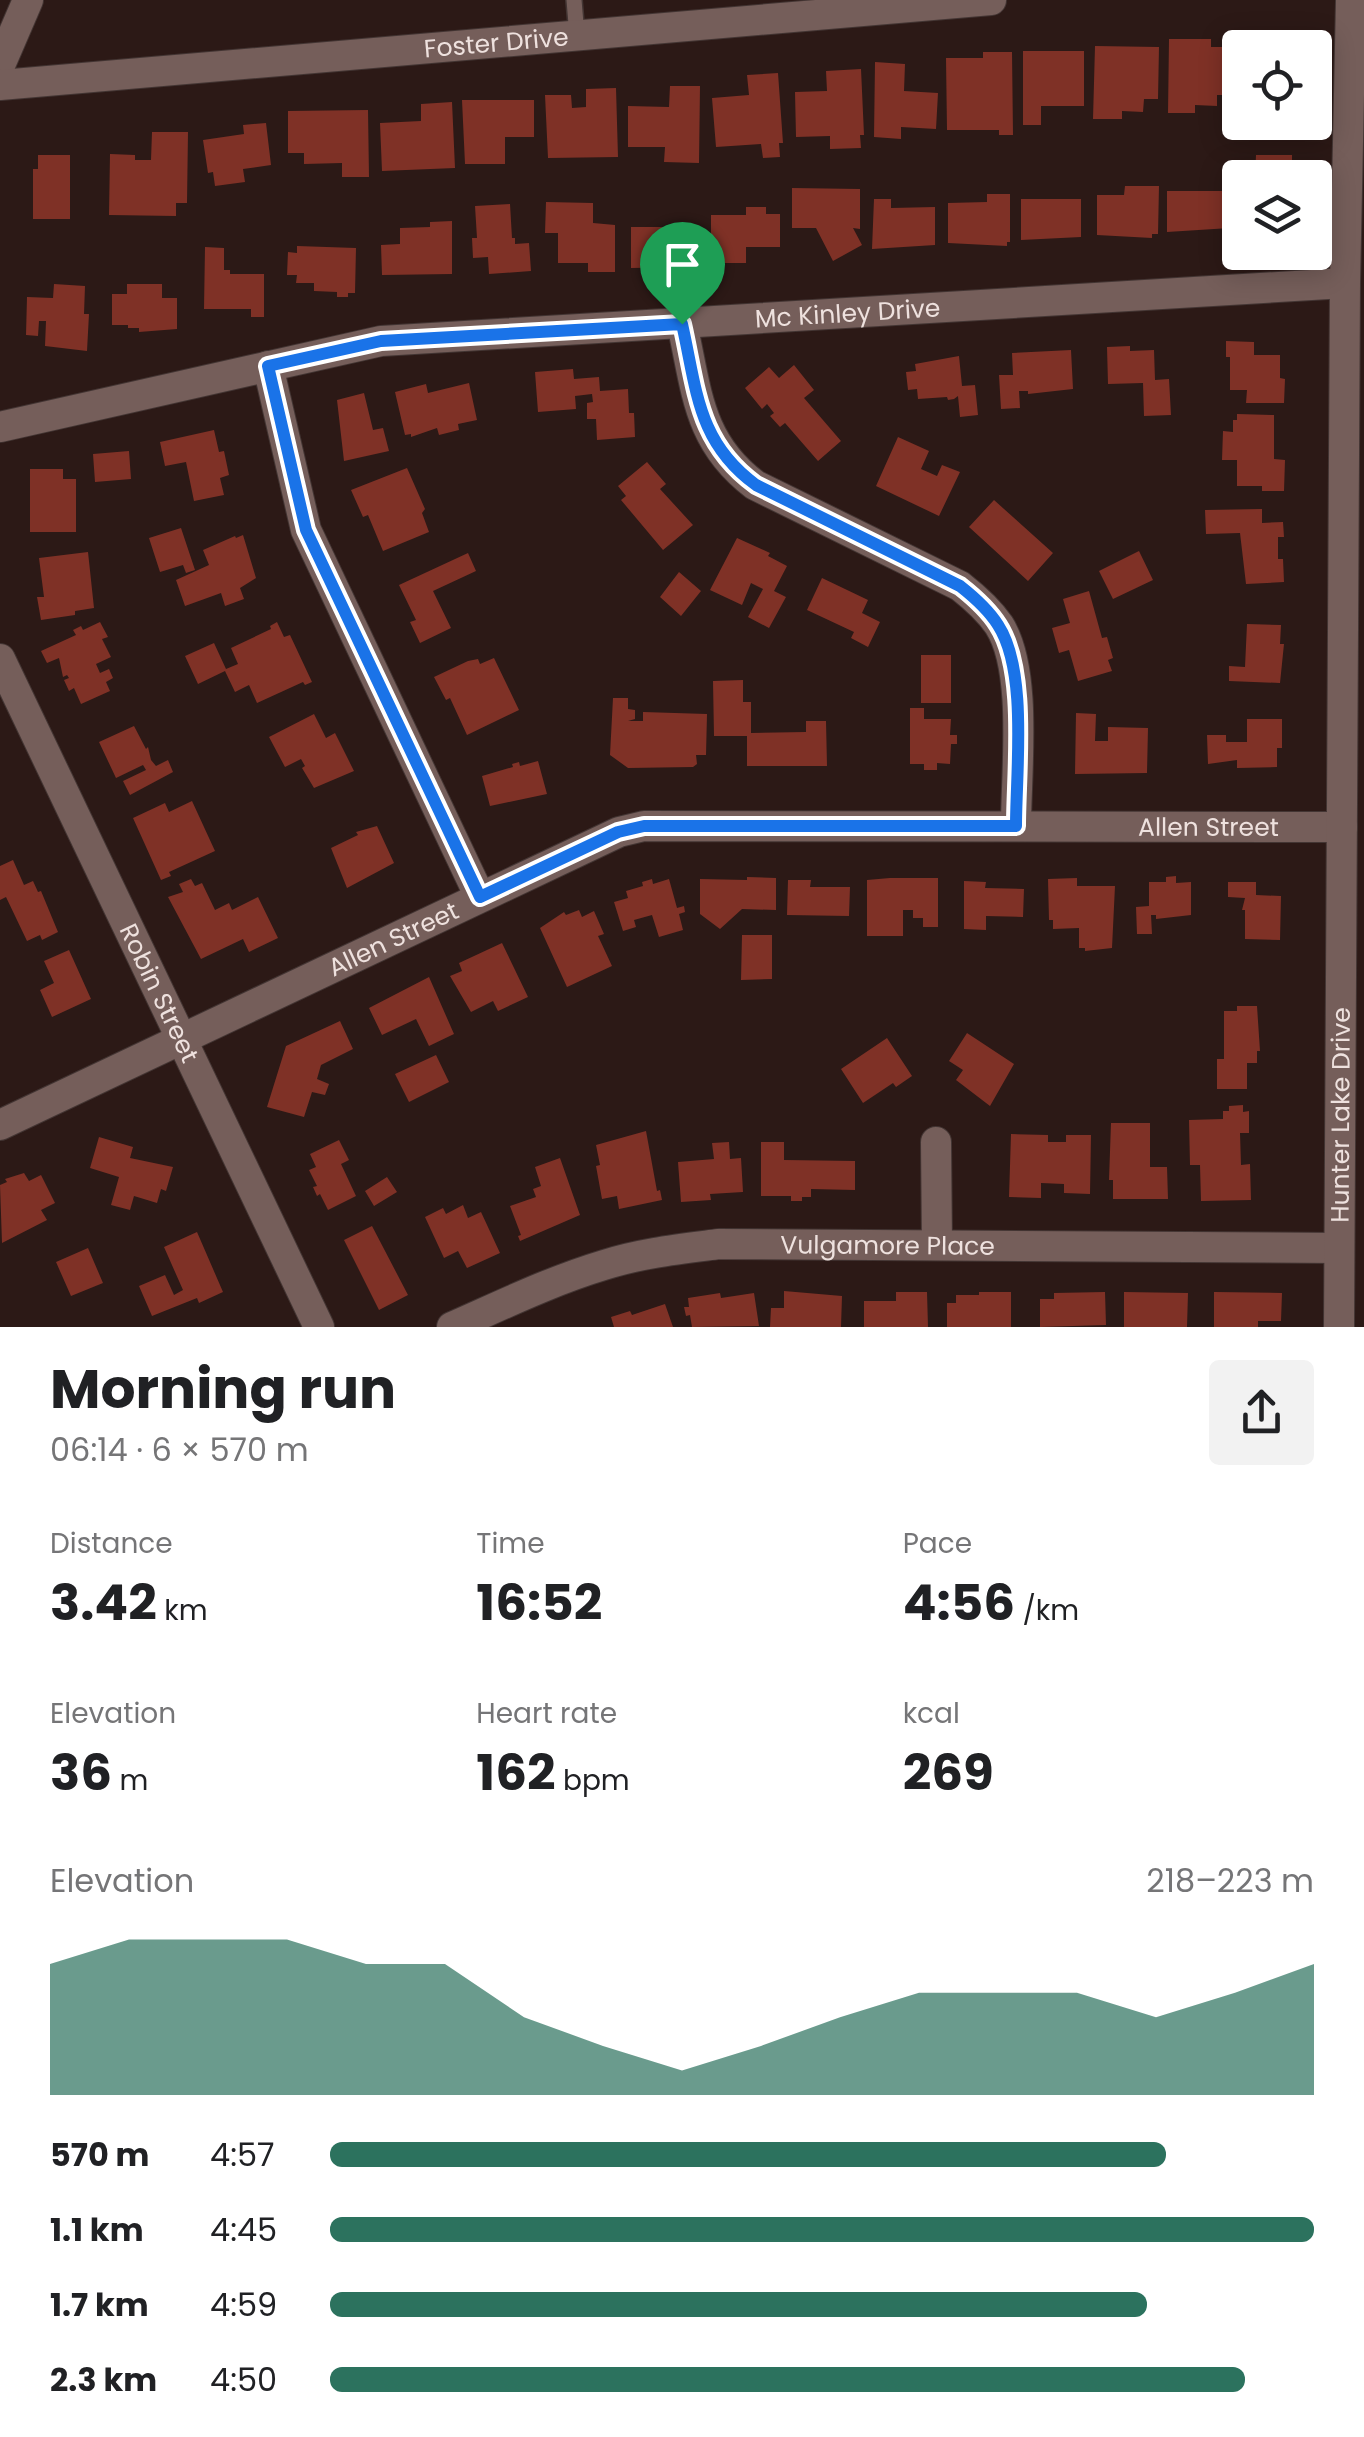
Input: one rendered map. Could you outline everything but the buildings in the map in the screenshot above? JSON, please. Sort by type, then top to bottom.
[{"type":"street","points":[[0,65],[28,0]]},
{"type":"street","name":"Foster Drive","points":[[0,85],[992,0]]},
{"type":"street","name":"Hunter Lake Drive","points":[[1339,1327],[1345,283],[1356,217],[1352,0]]},
{"type":"street","name":"Mc Kinley Drive","points":[[0,427],[381,341],[1345,283]]},
{"type":"street","points":[[682,324],[704,423],[734,470],[756,485],[960,586],[982,603],[1000,626],[1012,653],[1016,682],[1016,826]]},
{"type":"street","points":[[268,366],[306,530],[480,897]]},
{"type":"street","name":"Robin Street","points":[[0,659],[318,1327]]},
{"type":"street","name":"Allen Street","points":[[0,1126],[618,832],[644,826],[1342,827]]},
{"type":"street","points":[[936,1142],[937,1244]]},
{"type":"street","name":"Vulgamore Place","points":[[452,1327],[553,1282],[606,1264],[662,1251],[719,1244],[1339,1248]]},
{"type":"lane","points":[[574,0],[577,36]]},
{"type":"route","points":[[682,324],[704,423],[734,470],[756,485],[960,586],[982,603],[1000,626],[1012,653],[1016,682],[1016,826],[644,826],[618,832],[480,897],[306,530],[268,366],[381,341],[682,324]]}]
